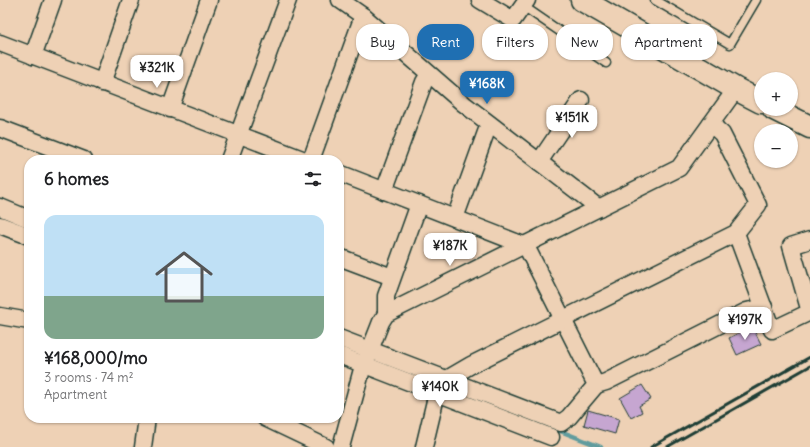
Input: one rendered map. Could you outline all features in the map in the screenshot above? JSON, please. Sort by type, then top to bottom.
[{"type":"street","points":[[33,56],[53,0]]},
{"type":"street","points":[[102,83],[131,0]]},
{"type":"street","points":[[170,109],[208,0]]},
{"type":"street","points":[[231,155],[288,0]]},
{"type":"street","points":[[340,0],[363,16],[489,124],[599,208]]},
{"type":"street","points":[[480,0],[513,20],[525,3]]},
{"type":"street","points":[[582,0],[736,90],[754,99]]},
{"type":"street","points":[[313,155],[363,16]]},
{"type":"street","points":[[0,43],[292,155]]},
{"type":"street","points":[[384,191],[424,82],[429,74]]},
{"type":"street","points":[[386,314],[526,246],[679,168],[736,90]]},
{"type":"street","points":[[539,162],[581,100]]},
{"type":"street","points":[[788,116],[810,127]]},
{"type":"street","points":[[455,218],[489,124]]},
{"type":"street","points":[[424,447],[434,406],[443,386],[471,365],[736,233],[758,205],[722,134],[711,124]]},
{"type":"street","points":[[0,128],[71,155]]},
{"type":"street","points":[[344,175],[526,246],[596,385]]},
{"type":"street","points":[[341,447],[367,357],[381,322],[386,314],[386,296],[419,204]]},
{"type":"street","points":[[0,207],[24,217]]},
{"type":"street","points":[[0,225],[24,234]]},
{"type":"street","points":[[736,233],[772,330],[810,312],[791,246],[810,240]]},
{"type":"street","points":[[344,259],[392,278]]},
{"type":"street","points":[[344,341],[367,357],[443,386],[552,433],[569,418],[596,385],[606,382],[747,311],[764,307]]},
{"type":"street","points":[[0,316],[24,320]]},
{"type":"street","points":[[344,355],[367,357]]},
{"type":"street","points":[[143,447],[146,423]]},
{"type":"street","points":[[275,423],[326,447]]},
{"type":"lane","points":[[655,0],[730,44],[756,0]]},
{"type":"lane","points":[[525,3],[606,63]]},
{"type":"building","points":[[752,326],[761,344],[737,355],[729,338]]},
{"type":"building","points":[[642,385],[651,399],[639,406],[642,412],[631,418],[620,398]]},
{"type":"building","points":[[588,410],[619,419],[615,434],[584,425]]},
{"type":"waterway","points":[[555,429],[601,447]]},
{"type":"railway","points":[[651,447],[810,357]]},
{"type":"railway","points":[[667,447],[810,366]]}]
